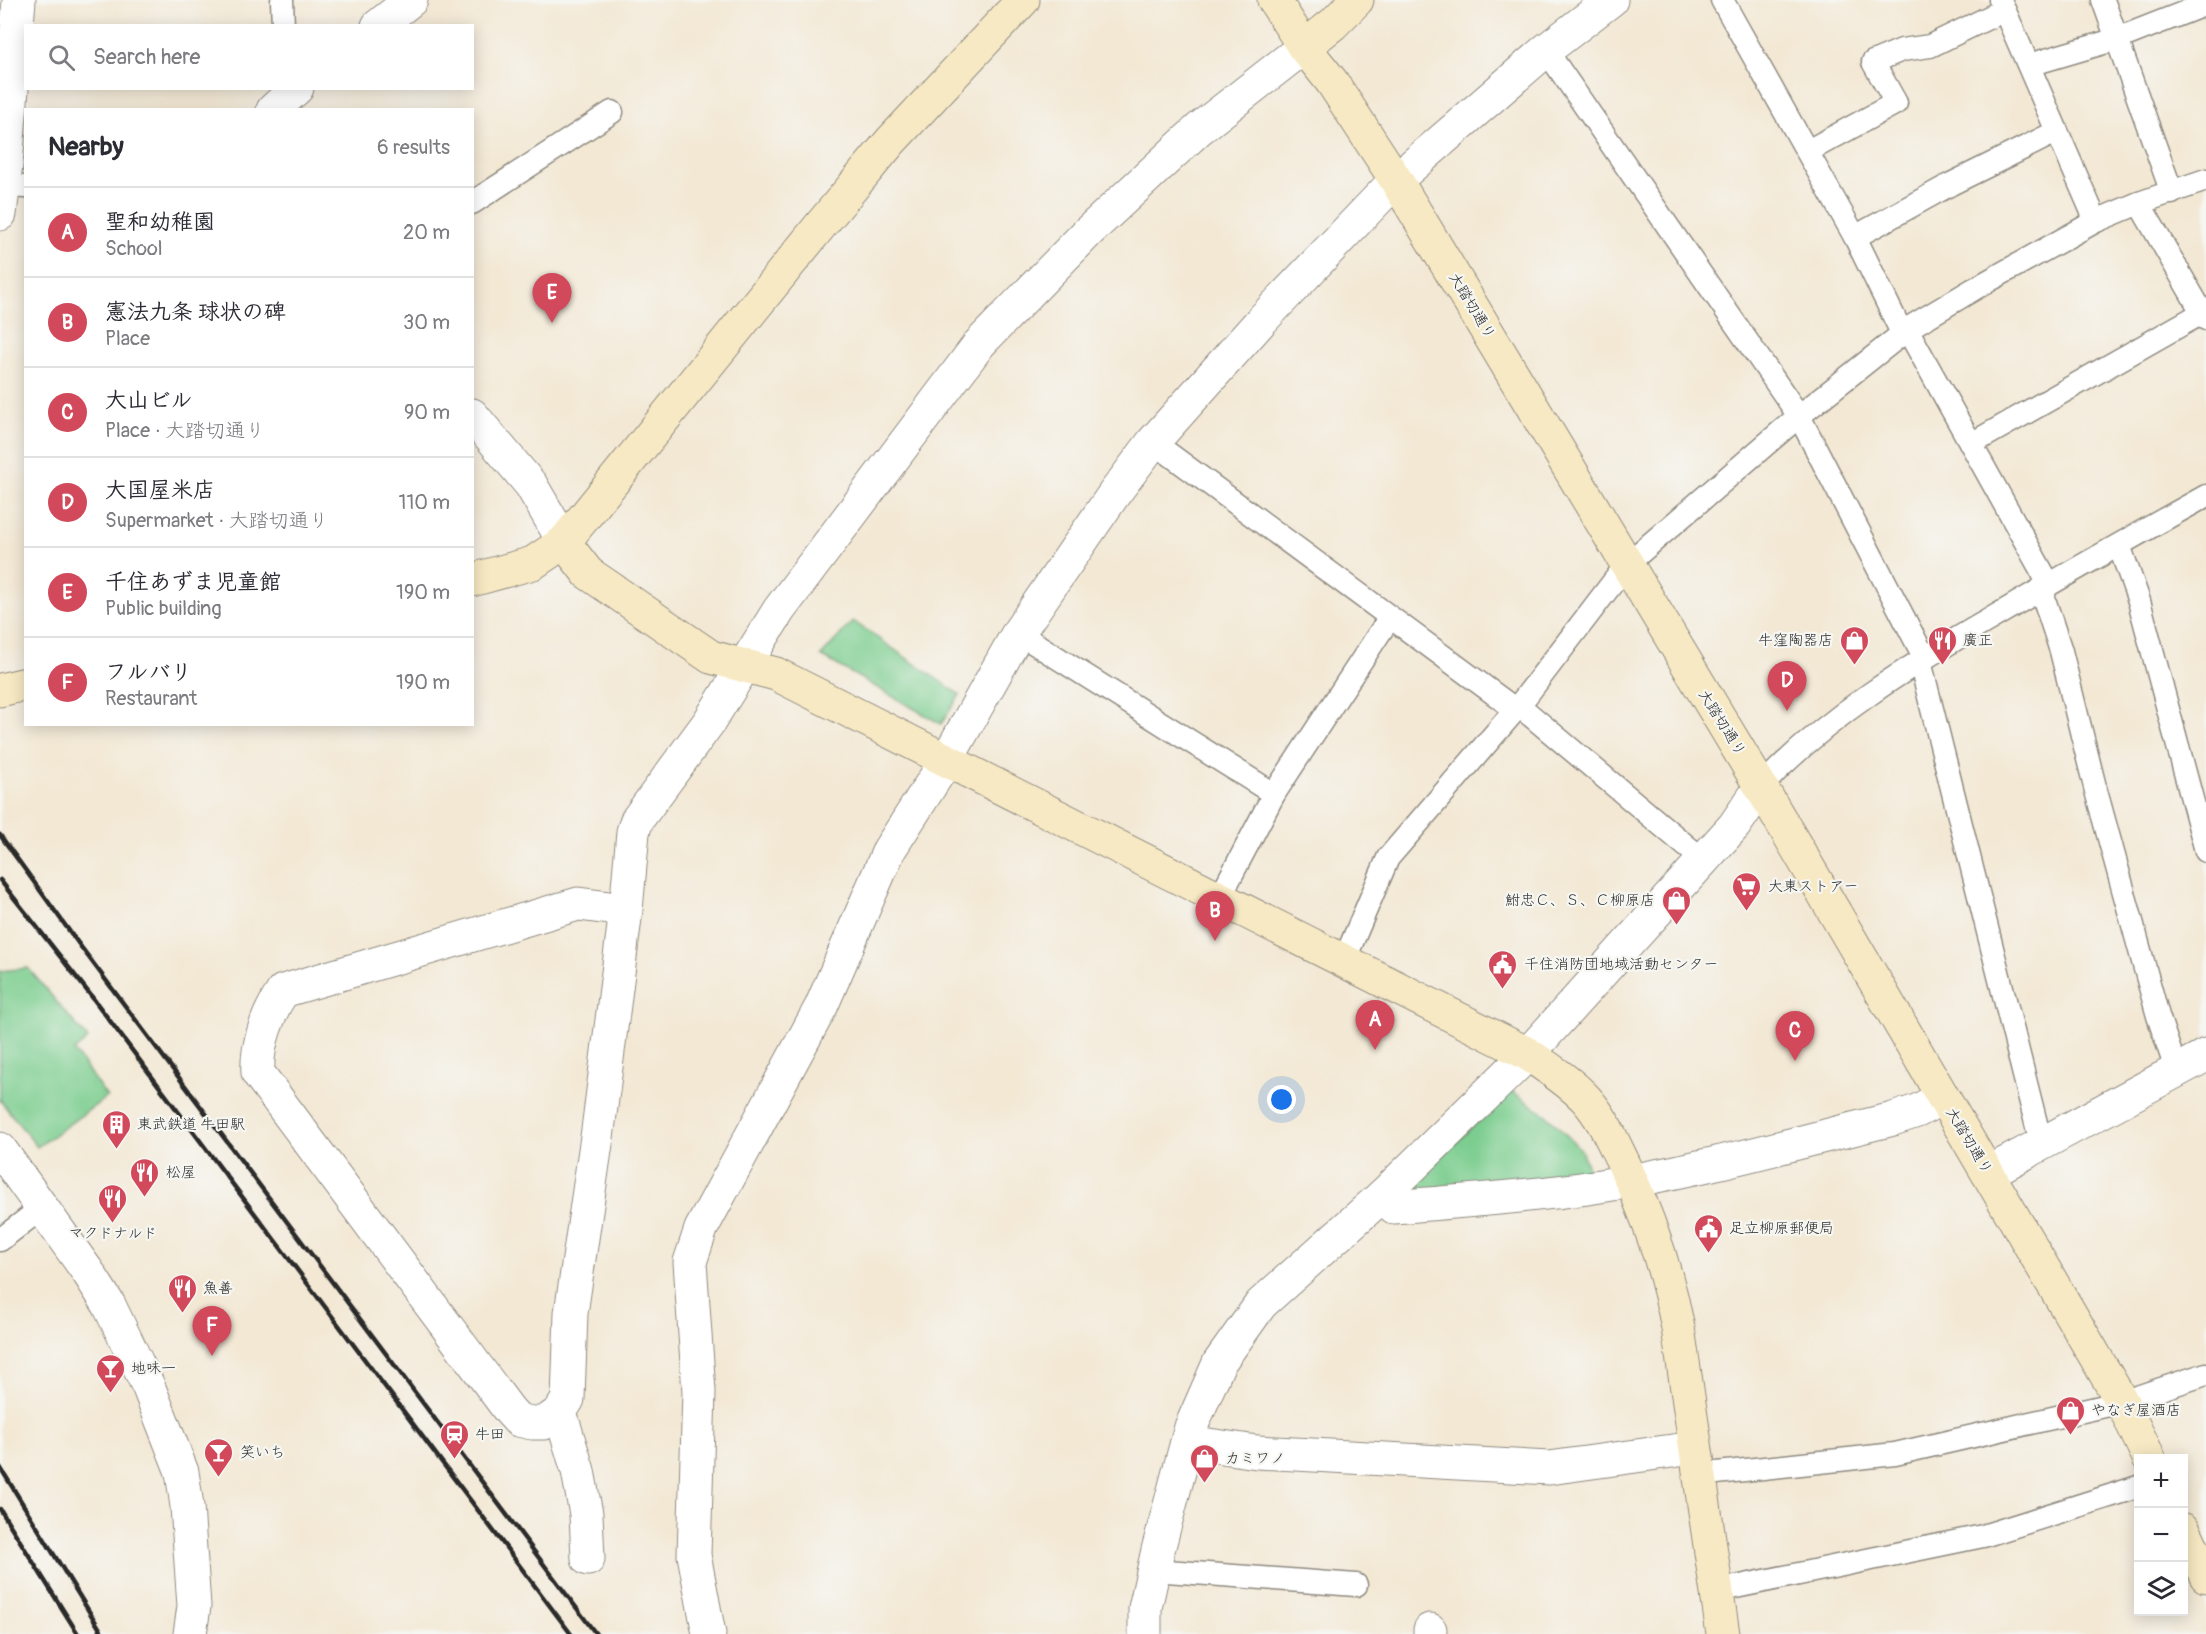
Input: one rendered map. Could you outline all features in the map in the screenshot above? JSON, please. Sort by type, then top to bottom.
[{"type":"street","points":[[10,196],[19,0]]},
{"type":"street","points":[[381,24],[411,0]]},
{"type":"street","points":[[474,579],[533,563],[564,542],[891,141],[1023,0]]},
{"type":"street","name":"大踏切通り","points":[[1274,0],[1304,47],[1332,82],[1396,180],[1761,787],[2122,1402],[2147,1454]]},
{"type":"street","points":[[626,910],[578,904],[283,991],[272,1007],[257,1059],[258,1073],[509,1410],[518,1420],[532,1423],[544,1422],[560,1412],[568,1399],[571,1313],[598,1130],[626,910],[633,832],[637,820],[709,722],[779,610],[980,343],[1089,231],[1199,129],[1333,24],[1357,0]]},
{"type":"street","points":[[709,1634],[694,1555],[699,1392],[690,1262],[701,1229],[821,1007],[889,850],[946,761],[1018,633],[1107,503],[1153,442],[1261,321],[1396,180],[1546,50],[1611,0]]},
{"type":"street","points":[[474,417],[531,485],[564,542],[588,573],[711,657],[776,674],[1220,897],[1528,1054],[1564,1078],[1586,1099],[1605,1125],[1632,1180],[1669,1285],[1678,1328],[1723,1634]]},
{"type":"street","points":[[0,690],[24,684]]},
{"type":"street","points":[[1145,1634],[1145,1608],[1191,1427],[1220,1363],[1261,1304],[1382,1196],[1528,1054],[1734,826],[1761,787]]},
{"type":"street","points":[[1988,1173],[2206,1055]]},
{"type":"street","points":[[1382,1196],[1394,1207],[1592,1187],[1632,1180],[1677,1172],[1893,1119],[1917,1111],[1942,1098]]},
{"type":"street","points":[[0,1149],[43,1207],[109,1305],[149,1388],[182,1472],[187,1506],[194,1606],[190,1634]]},
{"type":"street","points":[[560,1412],[578,1471],[586,1514],[588,1559]]},
{"type":"street","points":[[1188,1442],[1257,1452],[1549,1468],[1696,1462]]},
{"type":"street","points":[[2188,1538],[2206,1576]]},
{"type":"lane","points":[[282,0],[283,24]]},
{"type":"lane","points":[[1722,0],[1855,237],[1899,327],[1911,336],[2045,577],[2044,599],[2061,651],[2096,790],[2158,1016],[2177,1072]]},
{"type":"lane","points":[[2103,0],[2172,193]]},
{"type":"lane","points":[[2029,65],[2117,39],[2206,4]]},
{"type":"lane","points":[[1808,151],[1896,103],[1873,62],[1902,50],[1930,46],[2002,5],[2096,221]]},
{"type":"lane","points":[[1546,50],[1799,416],[1921,651],[1922,669],[2041,1143]]},
{"type":"lane","points":[[474,202],[612,112]]},
{"type":"lane","points":[[1855,237],[1951,184],[2056,132]]},
{"type":"lane","points":[[1344,961],[1388,858],[1517,708],[1627,564],[1799,416],[1912,326],[2096,221],[2139,203],[2206,180]]},
{"type":"lane","points":[[1971,444],[2204,316],[2139,203]]},
{"type":"lane","points":[[1153,442],[1512,707],[1523,710],[1703,860]]},
{"type":"lane","points":[[1761,787],[1789,757],[1857,702],[1922,658],[2206,496]]},
{"type":"lane","points":[[2119,545],[2139,602],[2206,851]]},
{"type":"lane","points":[[1220,897],[1274,794],[1390,617]]},
{"type":"lane","points":[[1018,633],[1274,794]]},
{"type":"lane","points":[[0,1240],[43,1207]]},
{"type":"lane","points":[[1696,1462],[1895,1454],[2122,1402],[2206,1374]]},
{"type":"lane","points":[[1716,1591],[1983,1536],[2134,1489]]},
{"type":"lane","points":[[1154,1570],[1356,1584]]},
{"type":"green space","points":[[853,621],[960,695],[941,724],[821,656]]},
{"type":"green space","points":[[28,968],[88,1039],[74,1051],[107,1097],[37,1147],[0,1100],[0,971]]},
{"type":"green space","points":[[1510,1090],[1547,1115],[1581,1150],[1590,1173],[1420,1198],[1413,1185]]},
{"type":"railway","points":[[0,835],[78,943],[596,1634]]},
{"type":"railway","points":[[0,880],[92,997],[571,1634]]},
{"type":"railway","points":[[0,1467],[103,1634]]},
{"type":"railway","points":[[0,1509],[78,1634]]},
{"type":"place","name":"千住あずま児童館","points":[[552,323]]},
{"type":"place","name":"牛窪陶器店","points":[[1854,666]]},
{"type":"place","name":"廣正","points":[[1942,666]]},
{"type":"place","name":"大国屋米店","points":[[1787,711]]},
{"type":"place","name":"大東ストアー","points":[[1747,912]]},
{"type":"place","name":"鮒忠Ｃ、Ｓ、Ｃ柳原店","points":[[1676,926]]},
{"type":"place","name":"憲法九条 球状の碑","points":[[1215,941]]},
{"type":"place","name":"千住消防団地域活動センター","points":[[1503,990]]},
{"type":"place","name":"聖和幼稚園","points":[[1375,1050]]},
{"type":"place","name":"大山ビル","points":[[1795,1061]]},
{"type":"place","name":"東武鉄道 牛田駅","points":[[116,1150]]},
{"type":"place","name":"松屋","points":[[145,1198]]},
{"type":"place","name":"マクドナルド","points":[[113,1224]]},
{"type":"place","name":"足立柳原郵便局","points":[[1708,1254]]},
{"type":"place","name":"魚善","points":[[182,1314]]},
{"type":"place","name":"フルバリ","points":[[212,1356]]},
{"type":"place","name":"地味一","points":[[110,1394]]},
{"type":"place","name":"やなぎ屋酒店","points":[[2070,1436]]},
{"type":"place","name":"牛田","points":[[454,1460]]},
{"type":"place","name":"笑いち","points":[[219,1478]]},
{"type":"place","name":"カミワノ","points":[[1204,1484]]}]
